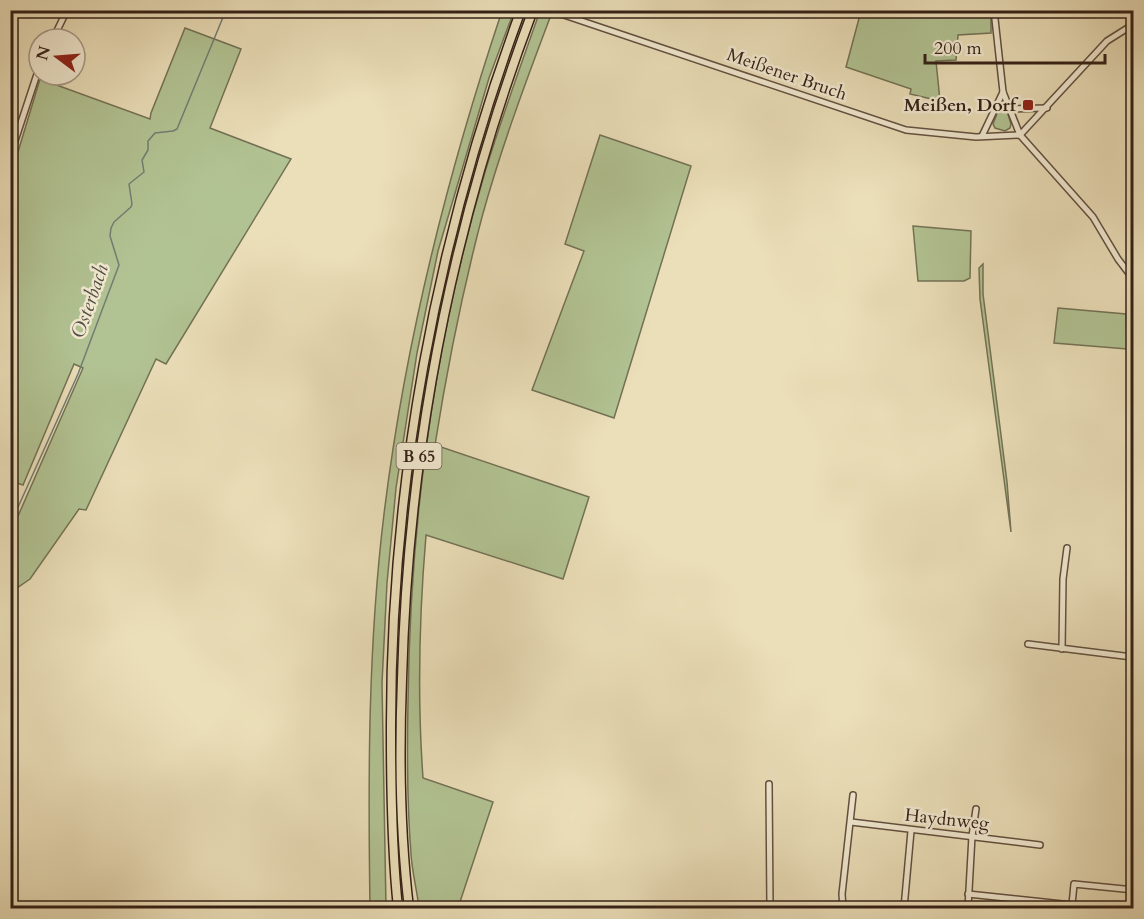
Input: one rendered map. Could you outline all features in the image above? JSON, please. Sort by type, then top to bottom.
[{"type":"highway","name":"B 65","points":[[398,909],[391,789],[391,691],[395,588],[407,468],[426,349],[453,228],[478,137],[521,12]]},
{"type":"highway","name":"B 65","points":[[409,909],[401,789],[401,702],[406,589],[417,469],[438,341],[463,231],[488,140],[532,14]]},
{"type":"street","points":[[59,27],[67,10]]},
{"type":"street","name":"Meißener Bruch","points":[[549,10],[906,130],[982,136],[1020,135]]},
{"type":"street","points":[[994,10],[1003,92],[1020,135],[1093,217],[1118,259],[1134,280]]},
{"type":"street","points":[[1020,135],[1107,41],[1134,24]]},
{"type":"street","points":[[10,156],[33,87]]},
{"type":"street","points":[[982,136],[1003,92]]},
{"type":"street","points":[[1010,109],[1047,108]]},
{"type":"street","points":[[1134,292],[1130,307],[1134,871]]},
{"type":"street","points":[[1062,649],[1063,588],[1067,548]]},
{"type":"street","points":[[1028,645],[1132,657]]},
{"type":"street","points":[[769,784],[770,909]]},
{"type":"street","points":[[843,909],[842,894],[853,795]]},
{"type":"street","points":[[968,909],[976,808]]},
{"type":"street","name":"Haydnweg","points":[[851,822],[1040,845]]},
{"type":"street","points":[[904,909],[911,831]]},
{"type":"street","points":[[968,894],[1072,905],[1074,884],[1134,890]]},
{"type":"green space","points":[[502,11],[514,11],[489,78],[438,251],[417,353],[396,488],[387,583],[382,683],[386,908],[370,908],[369,760],[372,662],[379,563],[393,450],[430,260],[463,135]]},
{"type":"green space","points":[[540,11],[551,15],[489,191],[455,331],[435,445],[589,497],[563,579],[426,535],[420,656],[423,778],[493,802],[458,908],[419,908],[412,868],[410,835],[408,702],[414,568],[428,434],[452,302],[467,237],[491,151]]},
{"type":"green space","points":[[861,11],[991,11],[991,33],[958,35],[956,60],[936,61],[940,101],[910,94],[911,89],[846,67]]},
{"type":"green space","points":[[185,28],[241,49],[210,128],[291,159],[166,364],[156,359],[86,510],[79,509],[30,579],[11,592],[11,532],[83,368],[74,364],[23,485],[11,481],[11,175],[38,87],[62,87],[150,119]]},
{"type":"green space","points":[[1001,103],[1005,104],[1011,124],[1010,128],[1005,131],[995,128],[993,124]]},
{"type":"green space","points":[[600,135],[691,166],[614,418],[532,390],[584,251],[565,244]]},
{"type":"green space","points":[[913,226],[971,231],[970,278],[964,281],[918,281]]},
{"type":"green space","points":[[983,264],[983,294],[1007,482],[1011,532],[980,299],[979,268]]},
{"type":"green space","points":[[1058,308],[1126,314],[1127,349],[1054,343]]},
{"type":"waterway","name":"Osterbach","points":[[10,525],[78,374],[119,265],[110,236],[114,222],[131,207],[129,184],[144,172],[142,160],[148,150],[148,141],[155,133],[177,129],[226,10]]},
{"type":"place","name":"Meißen, Dorf","points":[[1028,105]]}]
